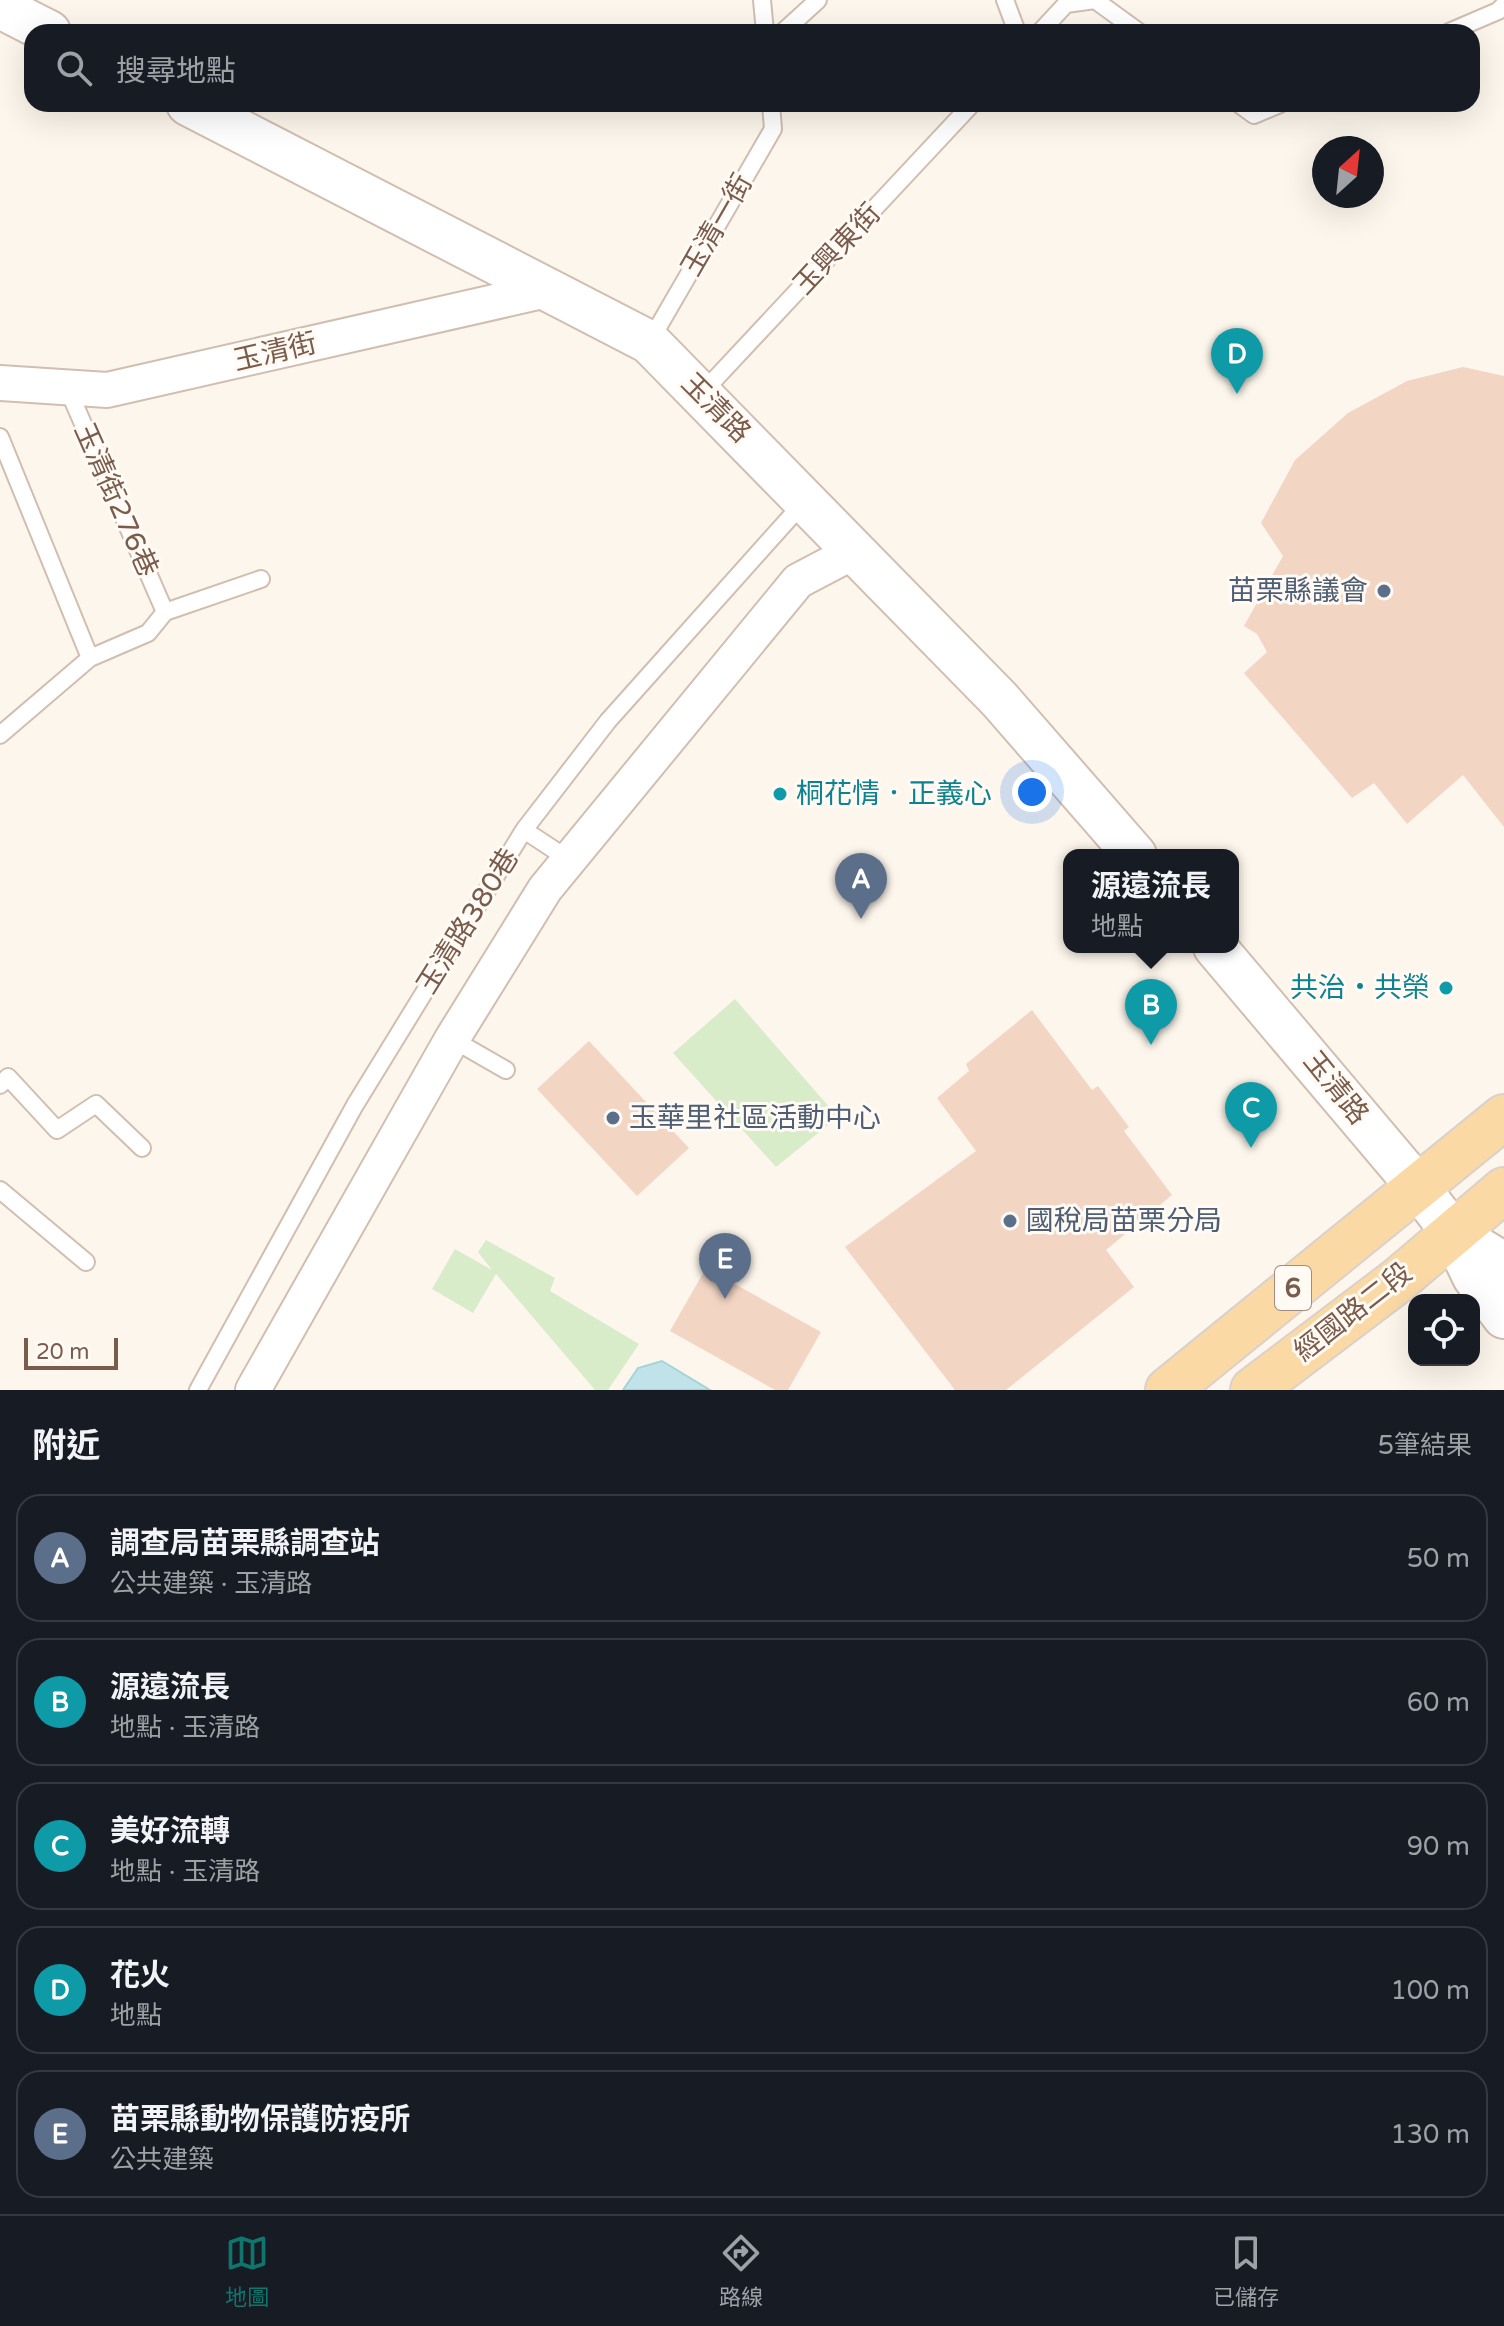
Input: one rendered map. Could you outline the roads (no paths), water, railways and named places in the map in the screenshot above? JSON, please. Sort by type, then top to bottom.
[{"type":"main road","name":"6","points":[[1418,1187],[1504,1117]]},
{"type":"main road","name":"經國路二段","points":[[1168,1390],[1418,1187]]},
{"type":"main road","name":"6","points":[[1453,1233],[1504,1190]]},
{"type":"main road","name":"經國路二段","points":[[1253,1390],[1397,1281],[1453,1233]]},
{"type":"street","points":[[0,7],[33,24]]},
{"type":"street","name":"玉清路","points":[[203,112],[649,342],[999,699],[1130,849]]},
{"type":"street","name":"玉清街","points":[[0,383],[107,390],[547,290]]},
{"type":"street","name":"玉清路380巷","points":[[253,1390],[452,1039],[545,889],[798,581],[855,551]]},
{"type":"street","name":"玉清路","points":[[1220,953],[1418,1187],[1453,1233],[1495,1270],[1504,1317]]},
{"type":"lane","points":[[762,0],[764,24]]},
{"type":"lane","points":[[792,24],[818,0]]},
{"type":"lane","points":[[1005,0],[1014,24]]},
{"type":"lane","points":[[1047,24],[1066,4],[1095,0],[1128,24]]},
{"type":"lane","points":[[1468,24],[1498,11],[1504,5]]},
{"type":"lane","name":"玉清一街","points":[[649,342],[773,129],[772,112]]},
{"type":"lane","name":"玉興東街","points":[[702,393],[965,112]]},
{"type":"lane","name":"玉清街276巷","points":[[67,387],[165,612]]},
{"type":"lane","points":[[0,437],[90,658]]},
{"type":"lane","name":"玉清路380巷","points":[[198,1390],[355,1105],[524,830],[608,721],[806,499]]},
{"type":"lane","points":[[0,735],[90,658],[148,633],[165,612],[261,579]]},
{"type":"lane","points":[[524,830],[568,859]]},
{"type":"lane","points":[[452,1039],[506,1070]]},
{"type":"lane","points":[[0,1085],[8,1077],[57,1130],[96,1104],[142,1148]]},
{"type":"lane","points":[[0,1190],[86,1262]]},
{"type":"water","points":[[662,1361],[710,1390],[623,1390],[638,1368]]},
{"type":"place","name":"花火","points":[[1237,394]]},
{"type":"place","name":"苗栗縣議會","points":[[1384,591]]},
{"type":"place","name":"桐花情．正義心","points":[[780,794]]},
{"type":"place","name":"調查局苗栗縣調查站","points":[[861,919]]},
{"type":"place","name":"共治‧共榮","points":[[1446,988]]},
{"type":"place","name":"源遠流長","points":[[1151,1045]]},
{"type":"place","name":"玉華里社區活動中心","points":[[613,1118]]},
{"type":"place","name":"美好流轉","points":[[1251,1148]]},
{"type":"place","name":"國稅局苗栗分局","points":[[1010,1221]]},
{"type":"place","name":"苗栗縣動物保護防疫所","points":[[725,1299]]}]
